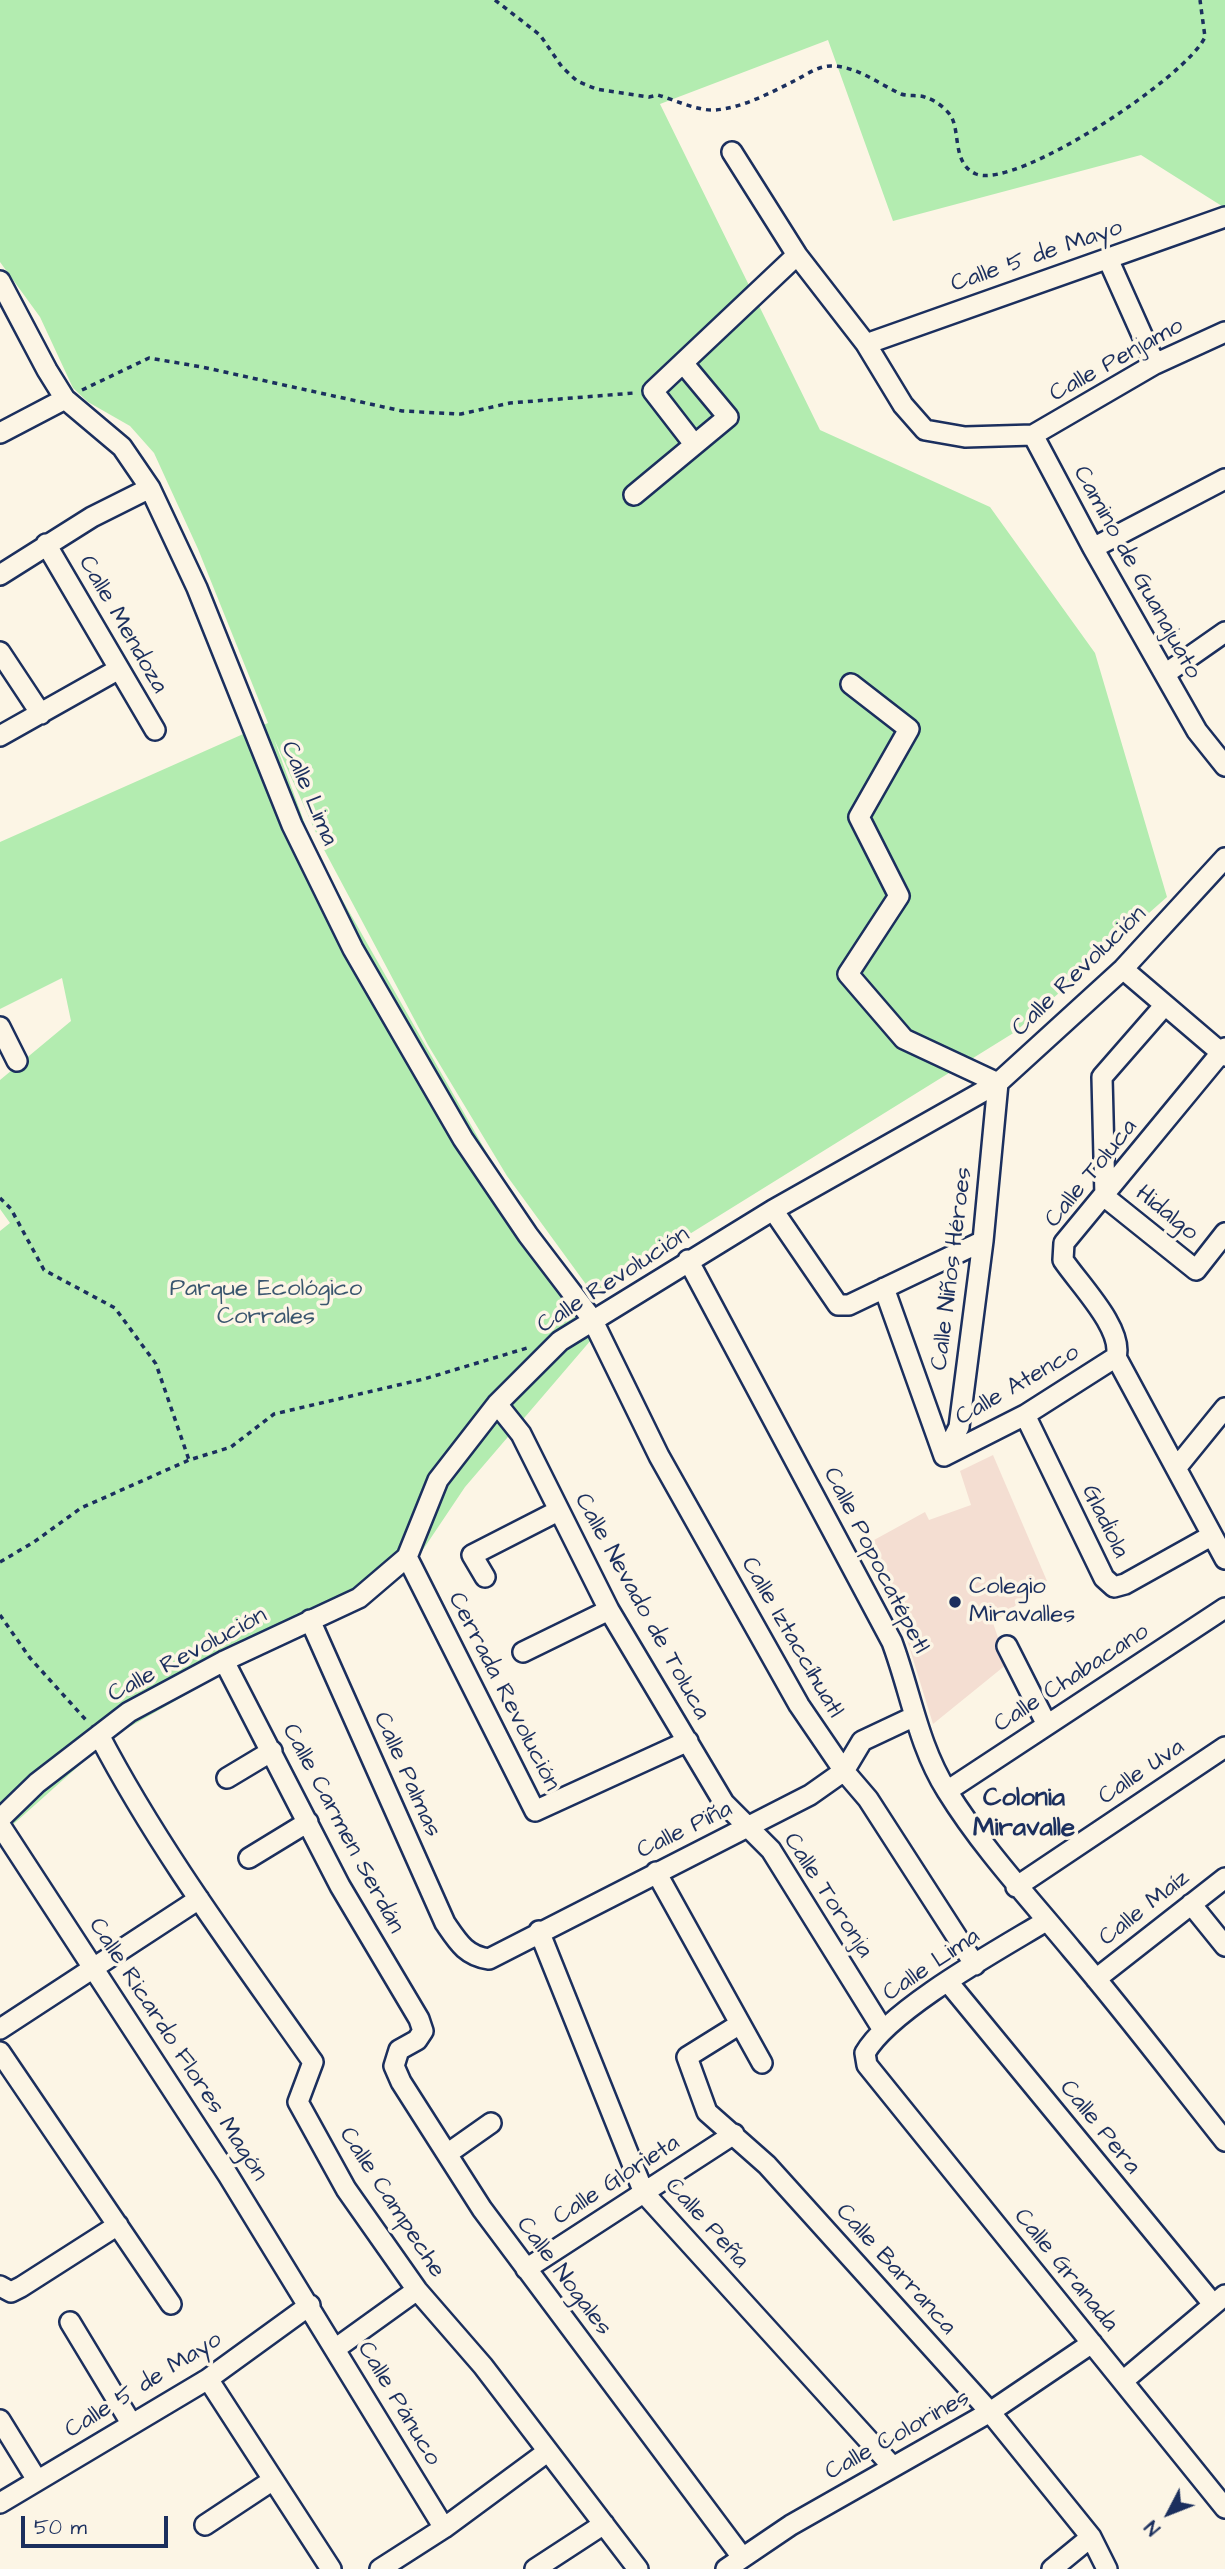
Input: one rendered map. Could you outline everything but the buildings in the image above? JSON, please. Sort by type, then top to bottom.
[{"type":"street","points":[[732,152],[797,255],[866,344],[904,405],[925,430],[965,436],[1033,435]]},
{"type":"street","name":"Calle 5 de Mayo","points":[[866,344],[1225,216]]},
{"type":"street","points":[[694,444],[653,391],[797,255]]},
{"type":"street","points":[[1108,259],[1155,363]]},
{"type":"street","name":"Calle Lima","points":[[0,281],[65,399],[122,447],[150,488],[206,611],[292,825],[353,949],[463,1139],[528,1235],[593,1319]]},
{"type":"street","name":"Calle Penjamo","points":[[1033,435],[1155,363],[1225,332]]},
{"type":"street","points":[[634,495],[728,417],[683,363]]},
{"type":"street","points":[[0,433],[65,399]]},
{"type":"street","name":"Camino de Guanajuato","points":[[1033,435],[1093,548],[1197,731],[1225,766]]},
{"type":"street","points":[[1093,548],[1225,479]]},
{"type":"street","points":[[0,575],[92,517],[150,488]]},
{"type":"street","name":"Calle Mendoza","points":[[46,544],[155,730]]},
{"type":"street","points":[[1165,674],[1225,632]]},
{"type":"street","points":[[0,652],[41,714]]},
{"type":"street","points":[[0,736],[119,669]]},
{"type":"street","points":[[852,684],[909,729],[859,817],[900,896],[848,974],[904,1039],[998,1083]]},
{"type":"street","name":"Calle Revolución","points":[[0,1822],[37,1783],[129,1712],[224,1661],[359,1598],[407,1557],[438,1480],[497,1404],[560,1341],[688,1260],[998,1083],[1123,969],[1225,858]]},
{"type":"street","points":[[1123,969],[1164,1006],[1224,1052]]},
{"type":"street","points":[[1105,1197],[1102,1077],[1164,1006]]},
{"type":"street","points":[[0,1027],[17,1061]]},
{"type":"street","name":"Calle Toluca","points":[[1224,1052],[1064,1243],[1063,1260],[1114,1329],[1119,1346],[1116,1357],[1225,1559]]},
{"type":"street","name":"Calle Niños Héroes","points":[[944,1456],[959,1427],[983,1241],[998,1083]]},
{"type":"street","name":"Hidalgo","points":[[1105,1197],[1196,1270],[1225,1233]]},
{"type":"street","points":[[773,1210],[838,1305],[849,1305],[983,1241]]},
{"type":"street","name":"Calle Popocatépetl","points":[[688,1260],[892,1642],[908,1684],[913,1717],[947,1791],[1016,1887],[1096,1979],[1225,2141]]},
{"type":"street","points":[[884,1288],[944,1456]]},
{"type":"street","name":"Calle Iztaccíhuatl","points":[[593,1319],[659,1456],[799,1706],[868,1799],[975,1965]]},
{"type":"street","name":"Calle Atenco","points":[[944,1456],[1025,1415],[1116,1357]]},
{"type":"street","name":"Calle Nevado de Toluca","points":[[497,1404],[521,1434],[609,1610],[724,1803],[751,1827]]},
{"type":"street","points":[[1177,1467],[1225,1408]]},
{"type":"street","name":"Gladiola","points":[[1025,1415],[1104,1578],[1114,1587],[1125,1584],[1211,1536]]},
{"type":"street","points":[[485,1577],[472,1555],[558,1511]]},
{"type":"street","name":"Cerrada Revolución","points":[[407,1557],[535,1811],[688,1741]]},
{"type":"street","name":"Calle Chabacano","points":[[947,1791],[1225,1608]]},
{"type":"street","points":[[523,1652],[609,1610]]},
{"type":"street","name":"Calle Palmas","points":[[310,1620],[446,1923],[463,1948]]},
{"type":"street","points":[[1007,1646],[1047,1725]]},
{"type":"street","name":"Calle Carmen Serdán","points":[[224,1661],[340,1886],[419,2019]]},
{"type":"street","name":"Calle Piña","points":[[463,1948],[475,1957],[489,1959],[656,1872],[751,1827],[810,1795],[844,1770],[862,1741],[913,1717]]},
{"type":"street","name":"Calle Campeche","points":[[99,1735],[125,1786],[199,1899],[313,2062],[298,2102],[346,2189],[417,2290],[483,2366],[638,2569]]},
{"type":"street","name":"Calle Uva","points":[[1016,1887],[1225,1747]]},
{"type":"street","points":[[227,1777],[272,1751]]},
{"type":"street","name":"Calle Ricardo Flores Magón","points":[[0,1822],[95,1966],[310,2305]]},
{"type":"street","points":[[249,1858],[308,1822]]},
{"type":"street","name":"Calle Toronja","points":[[751,1827],[771,1850],[883,2030]]},
{"type":"street","points":[[656,1872],[762,2063]]},
{"type":"street","name":"Calle Maíz","points":[[1096,1979],[1225,1878]]},
{"type":"street","points":[[0,2029],[199,1899]]},
{"type":"street","points":[[1191,1904],[1225,1946]]},
{"type":"street","name":"Calle Lima","points":[[867,2066],[865,2053],[883,2030],[948,1983],[1046,1921]]},
{"type":"street","name":"Calle Peña","points":[[539,1931],[644,2193],[892,2466]]},
{"type":"street","name":"Calle Pera","points":[[948,1983],[1219,2300]]},
{"type":"street","name":"Calle Nogales","points":[[419,2019],[423,2031],[416,2040],[399,2050],[394,2066],[482,2209],[734,2563]]},
{"type":"street","name":"Calle Barranca","points":[[740,2024],[687,2057],[707,2112],[767,2165],[990,2412],[1091,2537],[1107,2569]]},
{"type":"street","points":[[0,2052],[171,2304]]},
{"type":"street","name":"Calle Granada","points":[[867,2066],[1225,2508]]},
{"type":"street","points":[[447,2154],[491,2123]]},
{"type":"street","name":"Calle Glorieta","points":[[526,2269],[734,2134]]},
{"type":"street","points":[[1,2288],[11,2292],[21,2287],[118,2225]]},
{"type":"street","points":[[335,2349],[417,2290]]},
{"type":"street","points":[[1123,2381],[1219,2300]]},
{"type":"street","name":"Calle 5 de Mayo","points":[[0,2504],[208,2379],[310,2305]]},
{"type":"street","name":"Calle Pánuco","points":[[310,2305],[444,2528]]},
{"type":"street","points":[[70,2322],[131,2423]]},
{"type":"street","name":"Calle Colorines","points":[[734,2563],[892,2466],[990,2412],[1092,2343]]},
{"type":"street","points":[[208,2379],[331,2569]]},
{"type":"street","points":[[0,2420],[37,2480]]},
{"type":"street","points":[[380,2569],[444,2528],[547,2452]]},
{"type":"street","points":[[205,2525],[273,2480]]},
{"type":"street","points":[[535,2569],[604,2524]]},
{"type":"street","points":[[1052,2569],[1091,2537]]},
{"type":"path","points":[[495,0],[540,35],[569,75],[596,89],[649,97],[659,95],[716,110],[753,101],[822,67],[850,70],[904,95],[927,97],[945,109],[952,118],[956,146],[965,165],[972,173],[992,176],[1029,166],[1122,112],[1189,61],[1205,37],[1200,0]]},
{"type":"path","points":[[65,399],[149,358],[402,411],[461,414],[510,404],[653,391]]},
{"type":"path","points":[[0,1198],[11,1209],[44,1270],[115,1308],[156,1364],[189,1460]]},
{"type":"path","points":[[0,1562],[34,1542],[81,1508],[189,1460],[231,1447],[274,1414],[424,1379],[509,1351],[560,1341]]},
{"type":"path","points":[[0,1615],[30,1658],[99,1735]]},
{"type":"shaded area","name":"Colegio Miravalles","points":[[993,1455],[1047,1581],[993,1623],[1007,1664],[933,1724],[908,1643],[865,1545],[925,1512],[929,1520],[971,1505],[960,1471]]},
{"type":"green space","name":"Parque Ecológico Corrales","points":[[0,0],[1225,0],[1225,208],[1141,155],[893,221],[828,40],[660,104],[820,430],[990,507],[1095,653],[1167,897],[1015,1032],[593,1294],[507,1176],[428,1045],[321,844],[274,739],[315,852],[524,1218],[603,1326],[465,1487],[412,1566],[110,1738],[8,1829],[0,1821],[0,1231],[10,1223],[0,1209],[0,1080],[71,1021],[62,978],[0,1009],[0,842],[268,723],[198,549],[154,453],[130,426],[88,402],[73,388],[40,317],[0,262]]},
{"type":"place","name":"Colegio Miravalles","points":[[955,1602]]},
{"type":"district","name":"Colonia Miravalle","points":[[1024,1815]]}]
